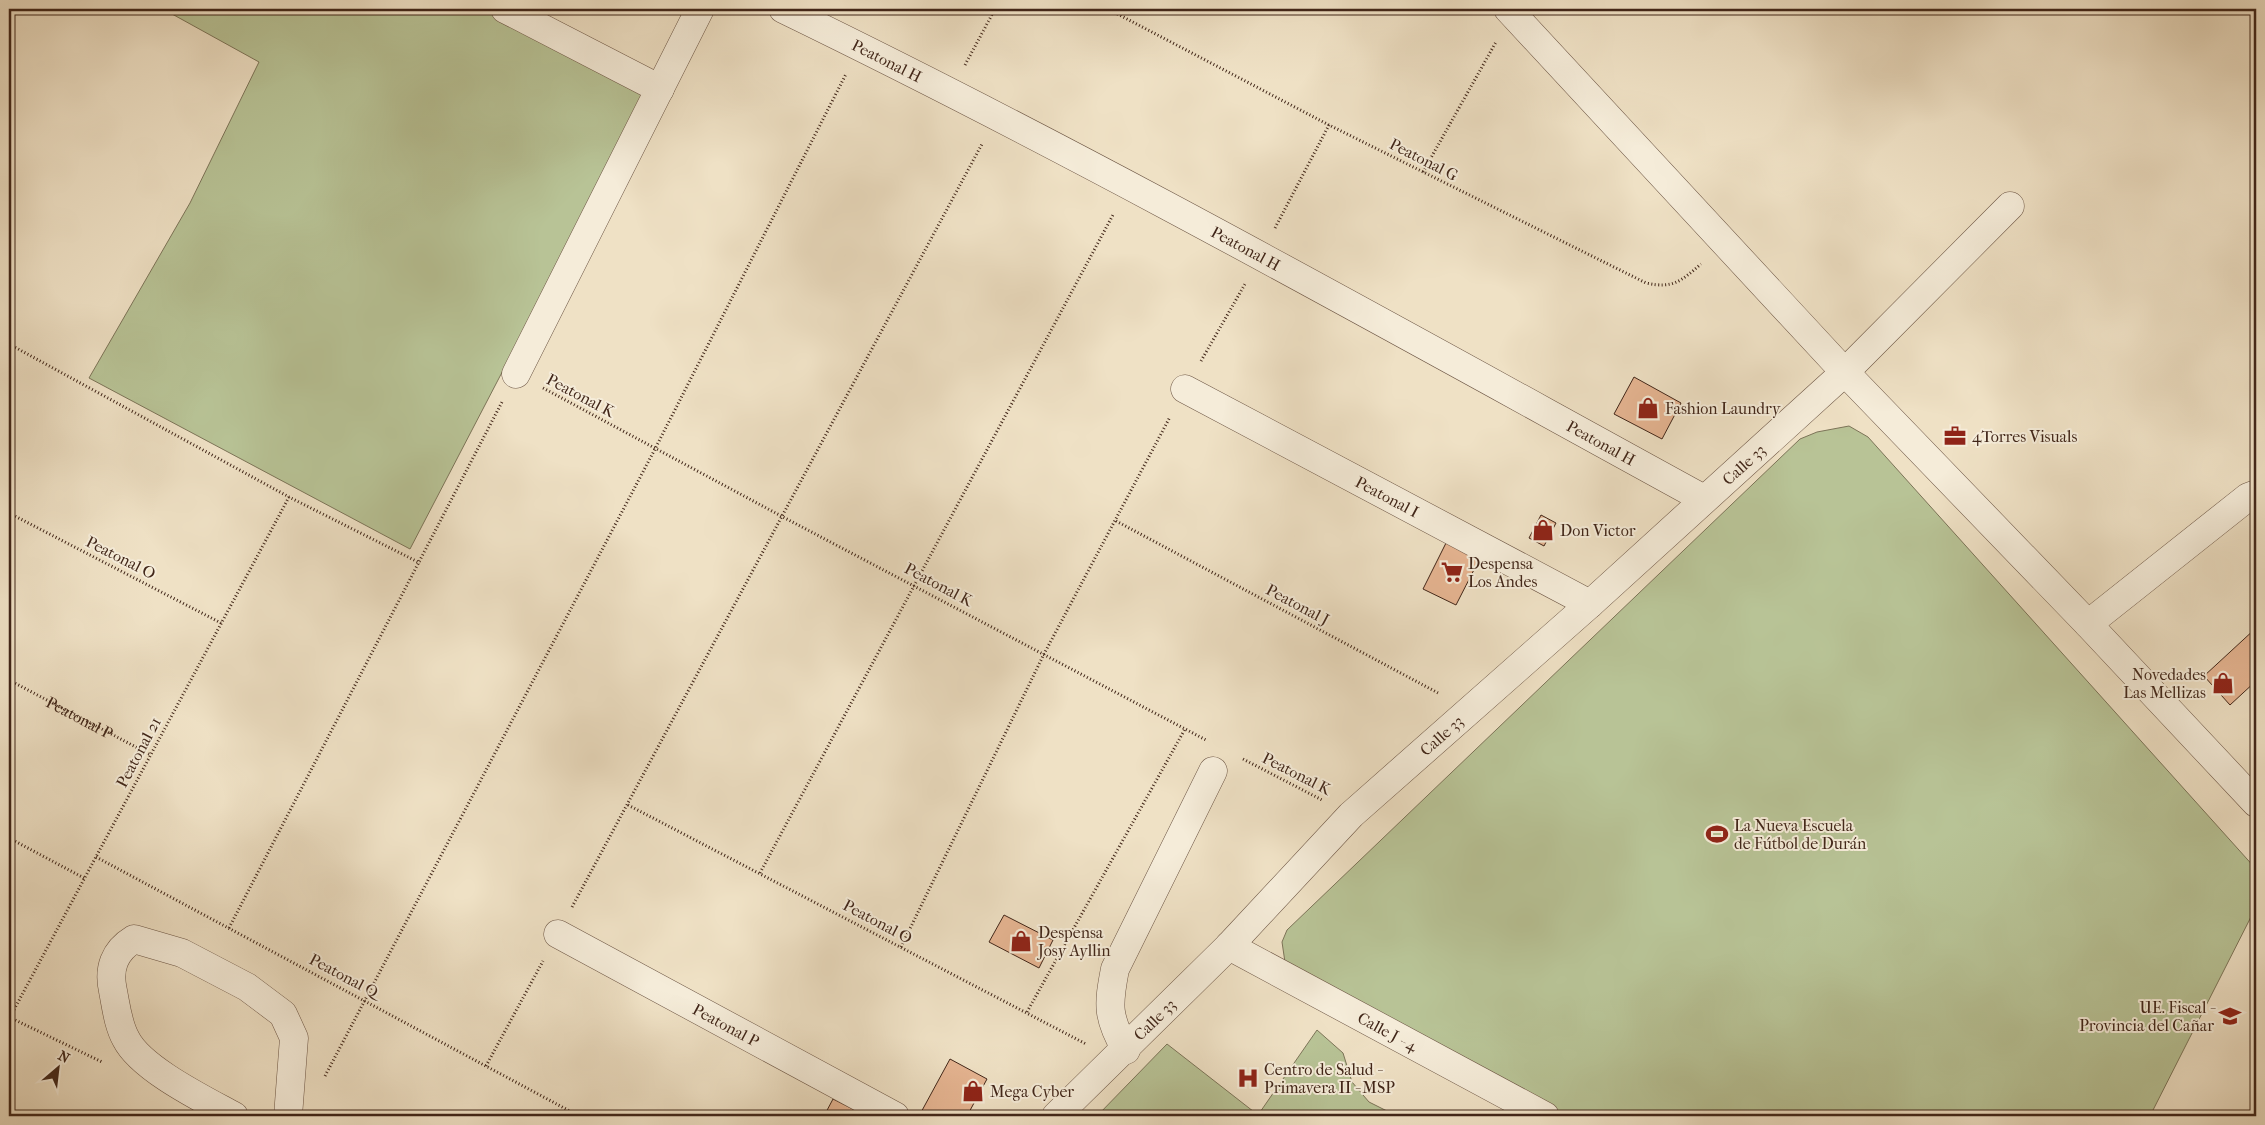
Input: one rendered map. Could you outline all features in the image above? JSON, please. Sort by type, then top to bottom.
[{"type":"street","points":[[505,9],[660,89]]},
{"type":"street","points":[[516,374],[700,9]]},
{"type":"street","name":"Peatonal H","points":[[783,9],[951,92],[1128,185],[1704,499]]},
{"type":"street","points":[[1510,11],[1844,372],[2088,624],[2256,803]]},
{"type":"street","name":"Calle 33","points":[[1056,1116],[1230,946],[1352,815],[1469,709],[1590,604],[1844,372],[2010,206]]},
{"type":"street","name":"Peatonal I","points":[[1185,389],[1590,604]]},
{"type":"street","points":[[2088,624],[2248,497],[2256,494]]},
{"type":"street","points":[[1120,1055],[1109,999],[1115,969],[1213,771]]},
{"type":"street","name":"Peatonal P","points":[[558,934],[895,1116]]},
{"type":"street","points":[[234,1116],[182,1086],[141,1058],[126,1040],[118,1015],[110,974],[114,960],[123,946],[134,939],[182,953],[247,987],[283,1014],[294,1038],[288,1116]]},
{"type":"street","name":"Calle J - 4","points":[[1230,946],[1545,1116]]},
{"type":"path","points":[[951,92],[995,9]]},
{"type":"path","name":"Peatonal G","points":[[1108,9],[1329,125],[1646,284],[1661,286],[1679,283],[1726,244]]},
{"type":"path","points":[[1423,172],[1510,11]]},
{"type":"path","points":[[321,1083],[655,448],[860,46]]},
{"type":"path","points":[[486,1066],[997,116]]},
{"type":"path","points":[[901,947],[1044,654],[1116,522],[1185,389],[1260,256],[1329,125]]},
{"type":"path","points":[[760,874],[916,586],[1128,185]]},
{"type":"path","points":[[9,344],[289,497],[420,563]]},
{"type":"path","points":[[230,928],[516,374]]},
{"type":"path","name":"Peatonal K","points":[[516,374],[782,518],[916,586],[1211,742]]},
{"type":"path","name":"Peatonal 21","points":[[9,1019],[289,497]]},
{"type":"path","name":"Peatonal O","points":[[9,513],[221,623]]},
{"type":"path","name":"Peatonal J","points":[[1116,522],[1469,709]]},
{"type":"path","name":"Peatonal P","points":[[9,680],[150,755]]},
{"type":"path","points":[[1027,1012],[1185,729]]},
{"type":"path","name":"Peatonal K","points":[[1238,756],[1352,815]]},
{"type":"path","name":"Peatonal O","points":[[628,805],[1027,1012],[1120,1055]]},
{"type":"path","points":[[9,838],[84,878]]},
{"type":"path","name":"Peatonal Q","points":[[96,857],[579,1116]]},
{"type":"green space","points":[[163,9],[487,9],[648,92],[410,549],[89,378],[190,203],[259,62]]},
{"type":"green space","points":[[1849,426],[1868,437],[2256,869],[2256,907],[2150,1116],[1560,1116],[1286,969],[1282,942],[1287,930],[1800,439],[1817,432]]},
{"type":"green space","points":[[1317,1030],[1343,1053],[1352,1082],[1369,1102],[1397,1116],[1097,1116],[1167,1044],[1258,1115]]},
{"type":"building","name":"Fashion Laundry","points":[[1634,377],[1681,403],[1662,439],[1614,414]]},
{"type":"building","name":"Don Victor","points":[[1541,515],[1556,523],[1544,546],[1529,538]]},
{"type":"building","name":"Despensa Los Andes","points":[[1448,539],[1481,556],[1456,605],[1423,589]]},
{"type":"building","points":[[2256,628],[2256,681],[2230,705],[2204,676]]},
{"type":"building","name":"Despensa Josy Ayllin","points":[[1004,915],[1053,940],[1039,968],[989,942]]},
{"type":"building","points":[[950,1059],[987,1079],[967,1116],[919,1116]]},
{"type":"building","points":[[833,1099],[867,1116],[824,1116]]},
{"type":"place","name":"Fashion Laundry","points":[[1648,408]]},
{"type":"place","name":"4Torres Visuals","points":[[1955,436]]},
{"type":"place","name":"Don Victor","points":[[1543,530]]},
{"type":"place","name":"Despensa Los Andes","points":[[1452,572]]},
{"type":"place","name":"Novedades Las Mellizas","points":[[2223,683]]},
{"type":"place","name":"La Nueva Escuela de Fútbol de Durán","points":[[1717,834]]},
{"type":"place","name":"Despensa Josy Ayllin","points":[[1021,941]]},
{"type":"place","name":"UE. Fiscal - Provincia del Cañar","points":[[2230,1016]]},
{"type":"place","name":"Centro de Salud - Primavera II - MSP","points":[[1248,1078]]},
{"type":"place","name":"Mega Cyber","points":[[973,1091]]}]
